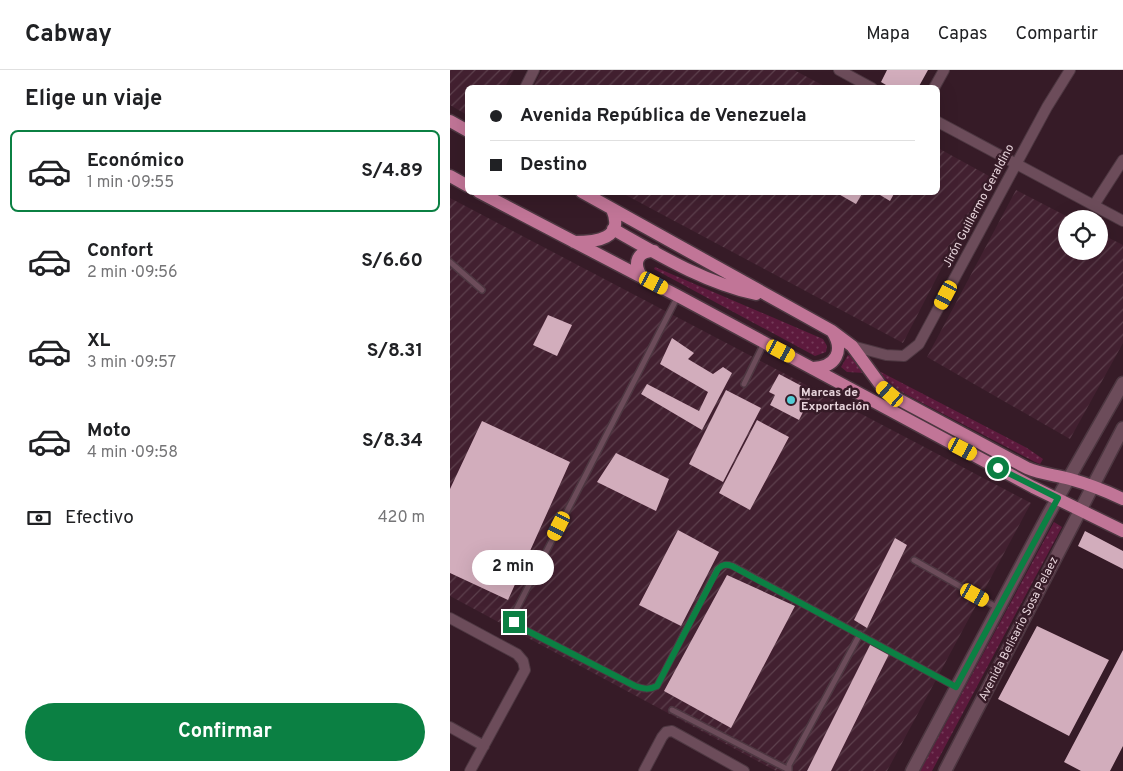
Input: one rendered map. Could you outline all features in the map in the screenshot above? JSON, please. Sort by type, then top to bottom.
[{"type":"main road","points":[[450,122],[465,130]]},
{"type":"main road","points":[[450,176],[465,184]]},
{"type":"main road","points":[[485,195],[1123,531]]},
{"type":"main road","points":[[587,195],[832,332],[852,346],[882,387],[900,400],[1027,468],[1093,486],[1123,499]]},
{"type":"main road","points":[[574,242],[596,241],[604,238],[614,230],[615,220],[612,209]]},
{"type":"main road","points":[[614,230],[710,280],[733,289],[769,296]]},
{"type":"main road","points":[[641,276],[637,270],[638,258],[648,251],[654,252]]},
{"type":"main road","points":[[813,368],[822,368],[830,364],[836,357],[837,339],[832,332]]},
{"type":"street","points":[[526,85],[534,70]]},
{"type":"street","points":[[839,70],[866,85]]},
{"type":"street","points":[[936,85],[944,70]]},
{"type":"street","name":"Jirón Guillermo Geraldino","points":[[852,346],[886,355],[904,356],[919,344],[1016,164],[1070,70]]},
{"type":"street","points":[[940,123],[1123,220]]},
{"type":"street","points":[[1094,205],[1123,160]]},
{"type":"street","name":"Avenida Belisario Sosa Pelaez","points":[[912,771],[1058,498],[1123,383]]},
{"type":"street","name":"Avenida Belisario Sosa Pelaez","points":[[945,771],[1123,428]]},
{"type":"street","points":[[450,618],[517,654],[523,661],[525,670],[470,771]]},
{"type":"street","points":[[450,727],[484,746]]},
{"type":"street","points":[[644,771],[662,737],[666,732],[672,731],[744,771]]},
{"type":"lane","points":[[450,262],[482,290]]},
{"type":"lane","points":[[678,296],[514,614],[514,622],[518,626],[635,686],[651,689],[657,686],[718,569],[727,564],[956,687]]},
{"type":"lane","points":[[744,384],[765,342]]},
{"type":"lane","points":[[914,560],[999,608]]},
{"type":"lane","points":[[672,710],[789,770],[789,765],[860,634]]},
{"type":"shaded area","points":[[450,70],[514,70],[506,85],[465,85],[465,114],[450,105]]},
{"type":"shaded area","points":[[542,70],[794,70],[822,85],[534,85]]},
{"type":"shaded area","points":[[940,149],[989,176],[903,343],[626,195],[940,195]]},
{"type":"shaded area","points":[[1016,190],[1058,212],[1058,260],[1108,260],[1108,238],[1123,245],[1123,343],[1070,439],[927,357]]},
{"type":"shaded area","points":[[450,198],[1031,503],[887,771],[776,771],[450,596]]},
{"type":"shaded area","points":[[655,267],[823,339],[827,346],[826,352],[815,356],[654,269]]},
{"type":"shaded area","points":[[848,355],[1027,448],[1043,459],[1040,464],[1035,462],[865,373],[847,372],[841,367]]},
{"type":"shaded area","points":[[1054,522],[1062,527],[932,771],[920,771]]},
{"type":"building","points":[[887,70],[928,70],[920,85],[886,85],[881,82]]},
{"type":"building","points":[[840,195],[861,195],[856,204]]},
{"type":"building","points":[[880,195],[893,195],[890,201]]},
{"type":"building","points":[[548,315],[572,325],[557,356],[533,345]]},
{"type":"building","points":[[672,338],[694,353],[688,359],[713,374],[723,367],[732,373],[702,430],[641,394],[647,384],[699,411],[708,392],[660,364]]},
{"type":"building","name":"Marcas de Exportación","points":[[779,374],[813,392],[799,420],[770,405],[775,395],[769,392]]},
{"type":"building","points":[[726,390],[761,408],[723,482],[689,464]]},
{"type":"building","points":[[757,420],[789,437],[750,510],[719,493]]},
{"type":"building","points":[[482,421],[570,462],[508,600],[450,573],[450,489]]},
{"type":"building","points":[[616,453],[669,479],[656,511],[597,482]]},
{"type":"building","points":[[678,530],[719,552],[681,626],[639,605]]},
{"type":"building","points":[[1085,531],[1123,551],[1123,569],[1078,546]]},
{"type":"building","points":[[895,538],[907,545],[867,628],[854,620]]},
{"type":"building","points":[[727,575],[795,606],[731,728],[664,691]]},
{"type":"building","points":[[1037,626],[1109,660],[1069,736],[998,699]]},
{"type":"building","points":[[871,643],[890,652],[831,771],[807,771]]},
{"type":"building","points":[[1123,650],[1123,746],[1110,771],[1081,771],[1064,762]]},
{"type":"place","name":"Marcas de Exportación","points":[[791,400]]},
{"type":"route","points":[[514,622],[518,626],[635,686],[651,689],[657,686],[718,569],[727,564],[956,687],[1058,498],[998,468]]}]
